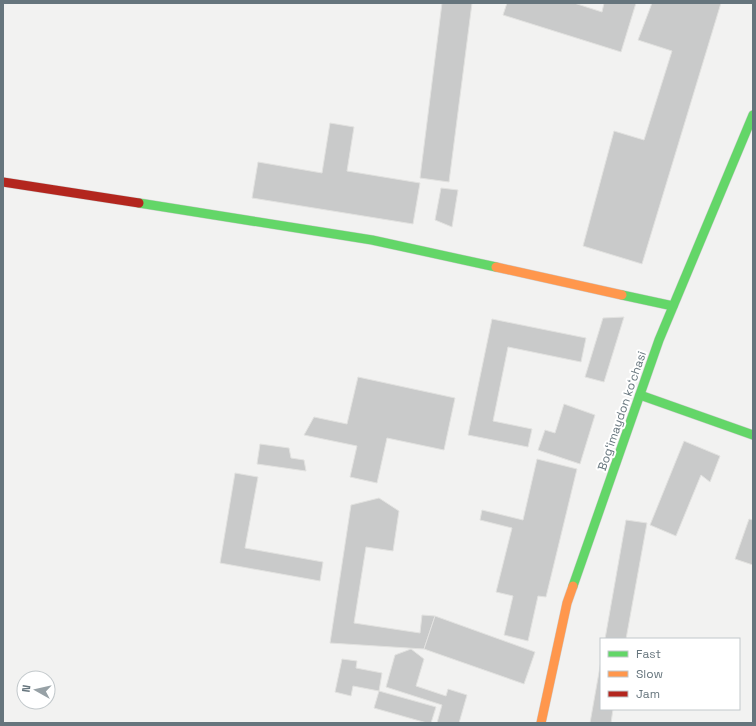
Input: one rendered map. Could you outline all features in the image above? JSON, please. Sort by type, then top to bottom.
[{"type":"street","name":"Bogʻimaydon koʻchasi","points":[[541,723],[567,603],[659,340],[753,115]]},
{"type":"street","points":[[3,182],[372,240],[673,306]]},
{"type":"street","points":[[640,395],[753,436]]},
{"type":"building","points":[[442,3],[472,3],[449,182],[420,178]]},
{"type":"building","points":[[507,3],[574,3],[602,12],[604,3],[636,3],[621,52],[503,15]]},
{"type":"building","points":[[652,3],[721,3],[642,264],[583,246],[614,131],[644,140],[672,51],[638,40]]},
{"type":"building","points":[[330,123],[354,127],[347,171],[420,183],[413,224],[252,198],[258,162],[322,173]]},
{"type":"building","points":[[441,188],[458,190],[452,227],[435,220]]},
{"type":"building","points":[[624,317],[604,382],[585,377],[603,318]]},
{"type":"building","points":[[492,319],[586,338],[581,362],[508,347],[493,421],[532,429],[528,447],[468,435]]},
{"type":"building","points":[[358,377],[455,398],[444,450],[387,438],[377,483],[350,477],[357,446],[304,435],[314,417],[347,424]]},
{"type":"building","points":[[564,404],[595,415],[580,464],[538,450],[545,430],[555,433]]},
{"type":"building","points":[[684,441],[720,456],[710,482],[701,475],[676,536],[650,525]]},
{"type":"building","points":[[260,444],[289,448],[291,458],[304,460],[306,471],[257,464]]},
{"type":"building","points":[[537,459],[577,469],[546,597],[538,596],[528,641],[504,635],[513,596],[496,592],[512,528],[480,520],[482,510],[523,520]]},
{"type":"building","points":[[235,473],[258,477],[245,548],[323,562],[320,581],[220,563]]},
{"type":"building","points":[[379,498],[399,511],[393,551],[366,547],[354,623],[420,633],[422,615],[435,616],[424,649],[330,643],[351,505]]},
{"type":"building","points":[[749,519],[753,520],[753,565],[735,559]]},
{"type":"building","points":[[626,520],[647,523],[626,638],[605,638]]},
{"type":"building","points":[[435,616],[535,652],[524,684],[424,649]]},
{"type":"building","points":[[411,649],[424,659],[416,686],[446,696],[448,689],[467,695],[459,723],[437,723],[442,705],[386,687],[395,655]]},
{"type":"building","points":[[342,659],[357,661],[356,668],[382,673],[379,691],[353,686],[351,696],[335,692]]},
{"type":"building","points":[[600,667],[600,710],[613,710],[611,723],[590,723]]},
{"type":"building","points":[[379,691],[436,707],[431,723],[374,708]]},
{"type":"traffic: fast","points":[[573,586],[659,340],[753,115]]},
{"type":"traffic: fast","points":[[139,203],[372,240],[496,267]]},
{"type":"traffic: fast","points":[[622,295],[673,306]]},
{"type":"traffic: fast","points":[[640,395],[753,435]]},
{"type":"traffic: slow","points":[[496,267],[622,295]]},
{"type":"traffic: slow","points":[[541,723],[567,603],[573,586]]},
{"type":"traffic: jam","points":[[3,182],[139,203]]}]
